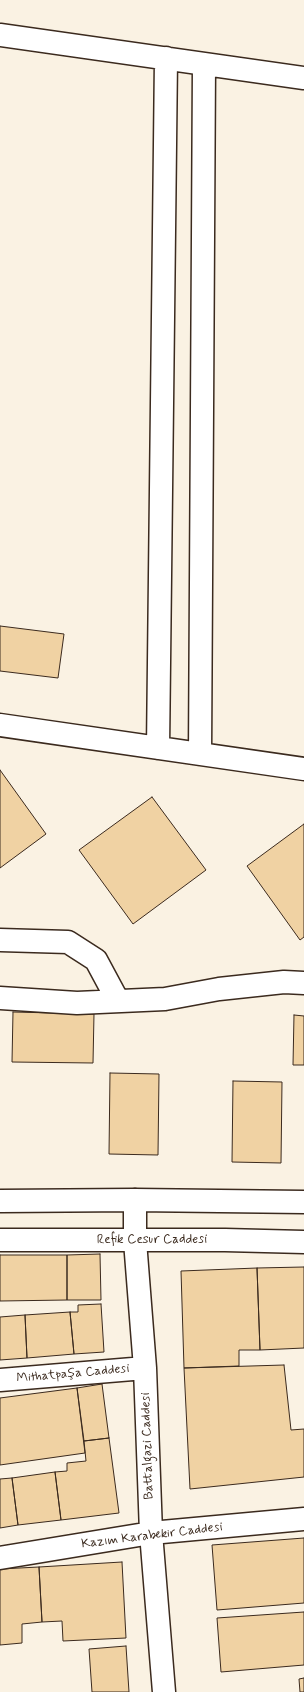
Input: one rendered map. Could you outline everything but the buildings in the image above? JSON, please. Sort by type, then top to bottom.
[{"type":"street","points":[[0,35],[304,78]]},
{"type":"street","points":[[158,748],[166,58]]},
{"type":"street","points":[[200,754],[204,64]]},
{"type":"street","points":[[0,725],[304,769]]},
{"type":"street","points":[[0,940],[68,942],[96,960],[118,1001]]},
{"type":"street","points":[[0,998],[77,1003],[165,999],[219,989],[284,982],[304,982]]},
{"type":"street","points":[[0,1201],[135,1200],[304,1202]]},
{"type":"street","name":"Battalgazi Caddesi","points":[[135,1200],[135,1240],[145,1368],[152,1533],[164,1692]]},
{"type":"street","name":"Refik Cesur Caddesi","points":[[0,1240],[304,1242]]},
{"type":"street","name":"Mithatpaşa Caddesi","points":[[0,1380],[145,1368]]},
{"type":"street","name":"Kazım Karabekir Caddesi","points":[[0,1558],[152,1533],[304,1519]]}]
